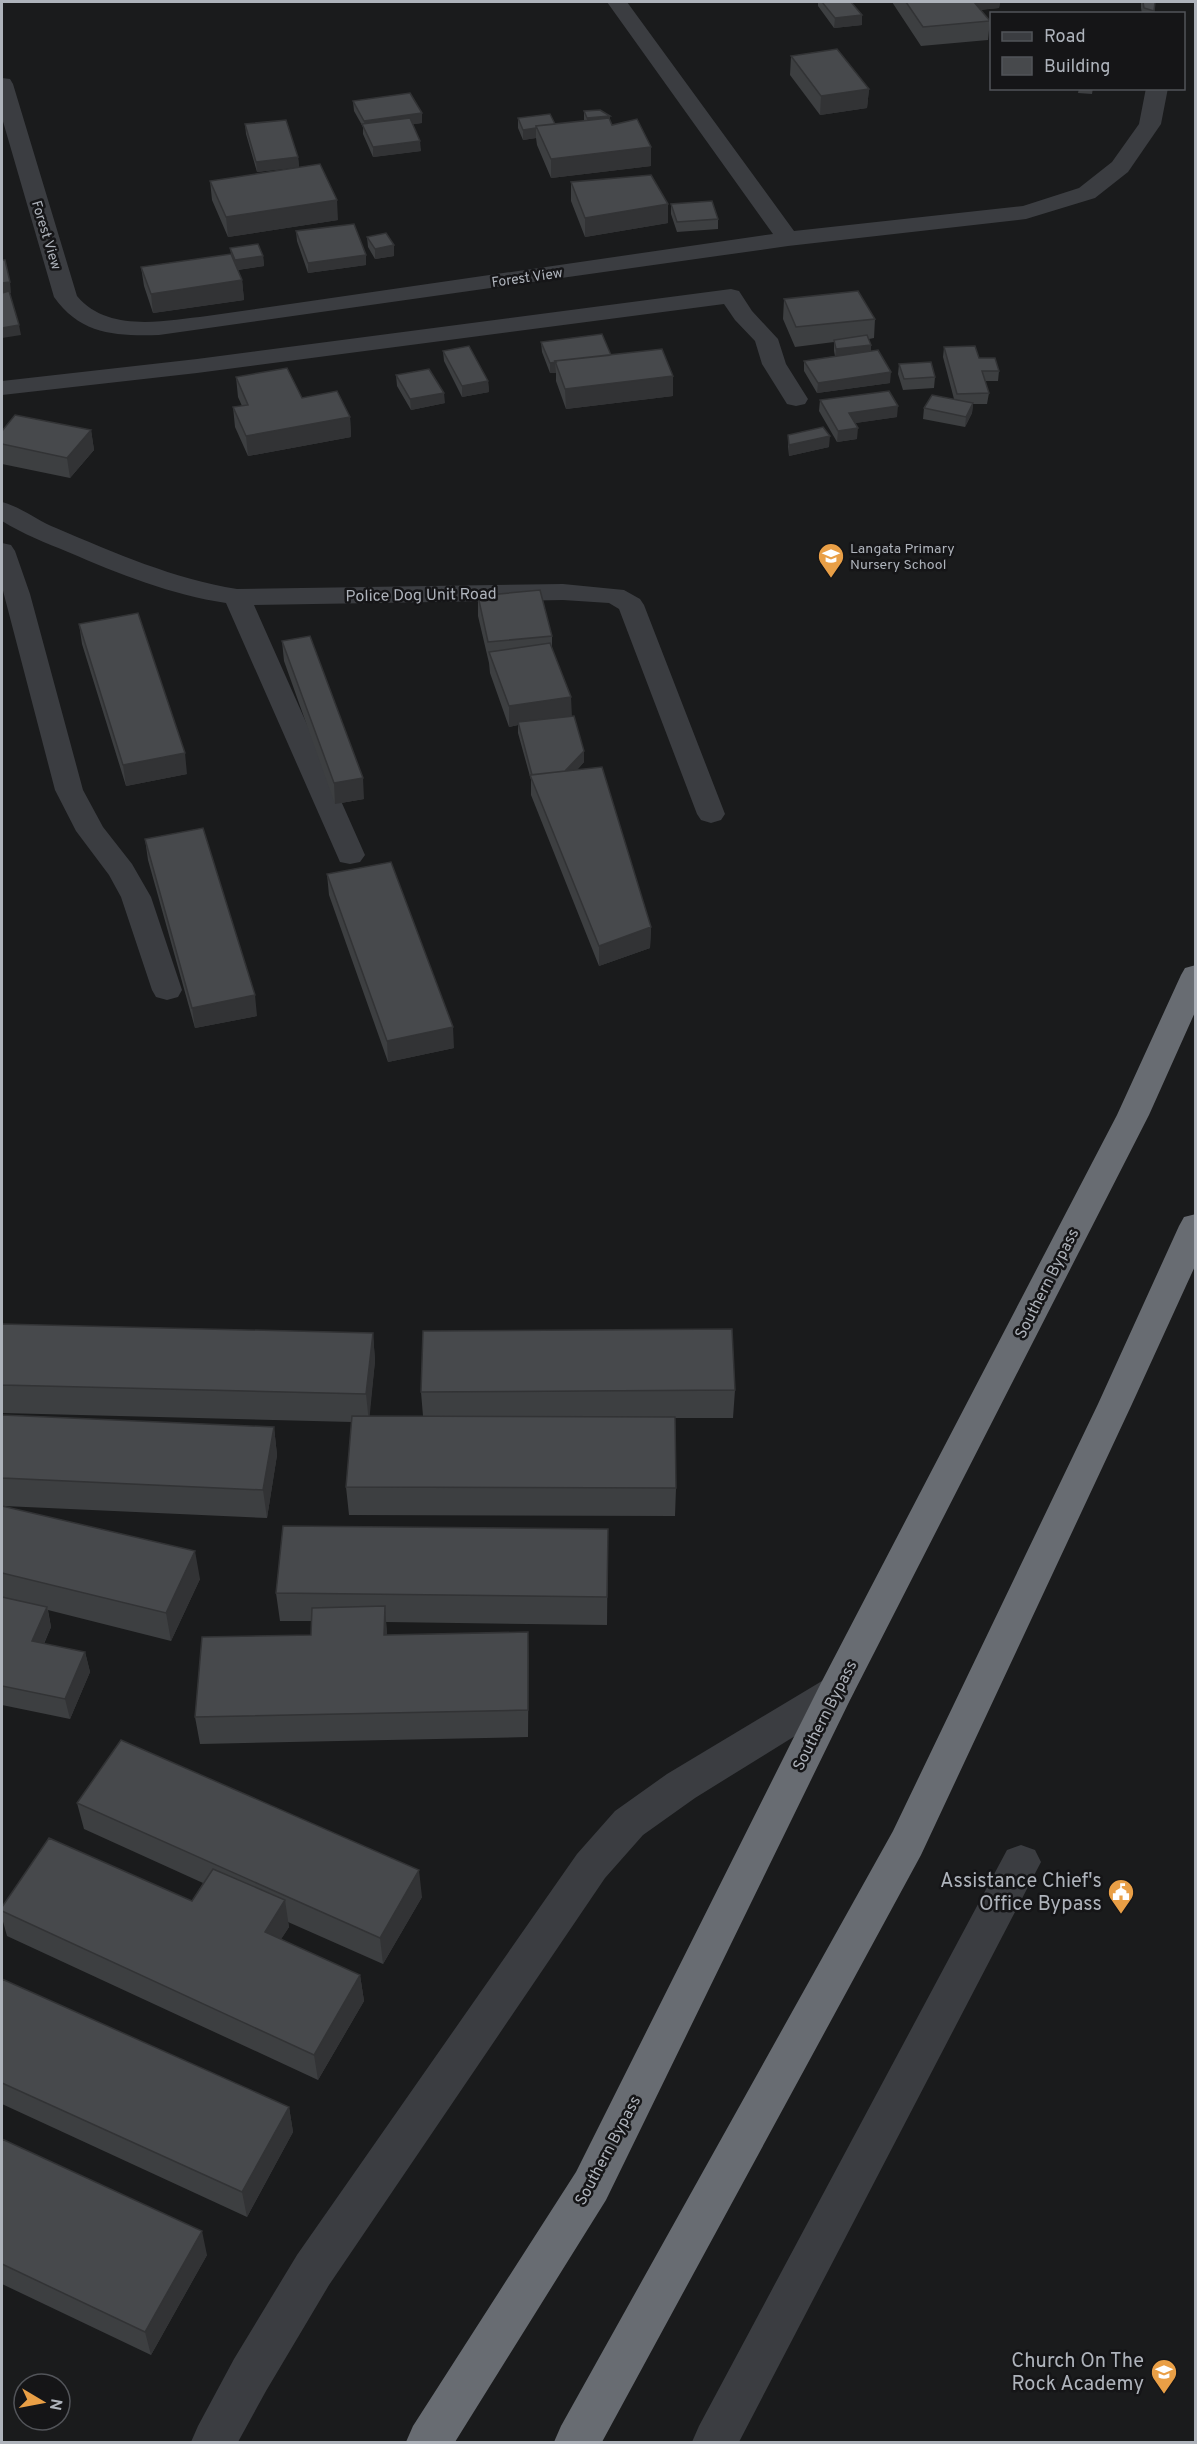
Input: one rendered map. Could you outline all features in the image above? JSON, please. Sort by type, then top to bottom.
[{"type":"highway","name":"Southern Bypass","points":[[429,2442],[591,2186],[835,1692],[1133,1114],[1196,975]]},
{"type":"highway","points":[[578,2442],[907,1844],[1115,1404],[1196,1226]]},
{"type":"street","points":[[617,2],[788,239]]},
{"type":"street","name":"Forest View","points":[[2,84],[66,297],[79,313],[105,325],[133,329],[168,328],[788,239],[1026,212],[1087,193],[1120,167],[1150,124],[1157,90]]},
{"type":"street","points":[[2,388],[600,315],[731,296],[743,315],[766,339],[774,364],[796,399]]},
{"type":"street","name":"Police Dog Unit Road","points":[[2,510],[46,535],[106,559],[198,591],[237,597],[505,592],[563,592],[615,596],[631,605],[711,814]]},
{"type":"street","points":[[2,551],[17,594],[69,790],[90,831],[122,871],[136,897],[167,990]]},
{"type":"street","points":[[237,597],[350,855]]},
{"type":"street","points":[[214,2442],[250,2375],[313,2270],[591,1866],[637,1817],[681,1786],[835,1692]]},
{"type":"street","points":[[715,2442],[1021,1862]]},
{"type":"building","points":[[822,2],[851,2],[862,15],[835,18]]},
{"type":"building","points":[[906,2],[974,2],[990,21],[923,27]]},
{"type":"building","points":[[1143,2],[1155,2],[1154,11],[1144,8]]},
{"type":"building","points":[[837,49],[869,89],[821,96],[791,56]]},
{"type":"building","points":[[410,93],[422,113],[364,121],[353,101]]},
{"type":"building","points":[[600,110],[610,116],[587,118],[584,111]]},
{"type":"building","points":[[550,114],[555,124],[523,130],[518,118]]},
{"type":"building","points":[[410,118],[420,141],[373,147],[362,124]]},
{"type":"building","points":[[609,118],[612,125],[637,119],[651,147],[551,159],[536,126]]},
{"type":"building","points":[[286,120],[298,157],[256,162],[245,124]]},
{"type":"building","points":[[320,164],[337,200],[226,217],[210,181]]},
{"type":"building","points":[[651,175],[668,204],[585,218],[571,182]]},
{"type":"building","points":[[712,201],[718,219],[677,222],[671,204]]},
{"type":"building","points":[[354,224],[366,255],[308,263],[296,231]]},
{"type":"building","points":[[386,233],[394,245],[375,249],[367,237]]},
{"type":"building","points":[[258,244],[263,256],[235,260],[230,248]]},
{"type":"building","points":[[231,254],[242,280],[151,294],[141,267]]},
{"type":"building","points":[[2,260],[5,260],[10,282],[2,283]]},
{"type":"building","points":[[9,291],[19,325],[2,328],[2,293]]},
{"type":"building","points":[[858,291],[875,319],[796,327],[784,299]]},
{"type":"building","points":[[602,334],[611,355],[550,363],[541,342]]},
{"type":"building","points":[[867,335],[871,345],[836,349],[834,340]]},
{"type":"building","points":[[469,346],[488,381],[462,386],[443,351]]},
{"type":"building","points":[[975,346],[979,358],[995,358],[999,371],[982,371],[989,393],[957,394],[944,347]]},
{"type":"building","points":[[662,349],[673,376],[565,389],[555,361]]},
{"type":"building","points":[[878,350],[891,372],[818,383],[804,361]]},
{"type":"building","points":[[931,362],[935,377],[904,379],[899,364]]},
{"type":"building","points":[[287,368],[302,398],[337,391],[350,417],[246,436],[233,407],[248,405],[236,377]]},
{"type":"building","points":[[429,369],[444,393],[410,399],[396,375]]},
{"type":"building","points":[[889,391],[898,406],[849,413],[858,428],[838,431],[820,400]]},
{"type":"building","points":[[932,395],[973,403],[966,417],[924,408]]},
{"type":"building","points":[[15,415],[91,430],[67,458],[2,444],[2,431]]},
{"type":"building","points":[[823,427],[830,436],[789,445],[788,435]]},
{"type":"building","points":[[540,590],[552,636],[488,642],[478,596]]},
{"type":"building","points":[[138,613],[185,753],[123,765],[79,624]]},
{"type":"building","points":[[310,636],[363,778],[334,783],[282,641]]},
{"type":"building","points":[[550,643],[571,697],[509,706],[489,652]]},
{"type":"building","points":[[574,716],[584,751],[565,771],[532,775],[518,722]]},
{"type":"building","points":[[602,767],[651,927],[599,946],[530,775]]},
{"type":"building","points":[[203,828],[255,995],[192,1008],[145,839]]},
{"type":"building","points":[[391,862],[453,1027],[387,1041],[327,874]]},
{"type":"building","points":[[2,1324],[373,1333],[366,1394],[2,1385]]},
{"type":"building","points":[[732,1329],[735,1390],[421,1392],[423,1331]]},
{"type":"building","points":[[2,1415],[274,1427],[263,1490],[2,1478]]},
{"type":"building","points":[[352,1416],[675,1417],[676,1488],[346,1487]]},
{"type":"building","points":[[2,1506],[195,1551],[166,1613],[2,1573]]},
{"type":"building","points":[[283,1526],[608,1529],[607,1597],[276,1593]]},
{"type":"building","points":[[2,1597],[47,1607],[32,1641],[85,1652],[65,1699],[2,1686]]},
{"type":"building","points":[[385,1606],[384,1635],[528,1632],[528,1710],[195,1717],[202,1637],[311,1635],[312,1608]]},
{"type":"building","points":[[121,1740],[419,1870],[380,1938],[77,1803]]},
{"type":"building","points":[[49,1838],[192,1901],[213,1869],[285,1900],[265,1932],[360,1975],[314,2055],[2,1911],[2,1907]]},
{"type":"building","points":[[2,1979],[289,2107],[242,2192],[2,2083]]},
{"type":"building","points":[[2,2139],[202,2231],[145,2332],[2,2264]]},
{"type":"place","name":"Langata Primary Nursery School","points":[[831,579]]},
{"type":"place","name":"Assistance Chief's Office Bypass","points":[[1121,1915]]},
{"type":"place","name":"Church On The Rock Academy","points":[[1164,2395]]}]
